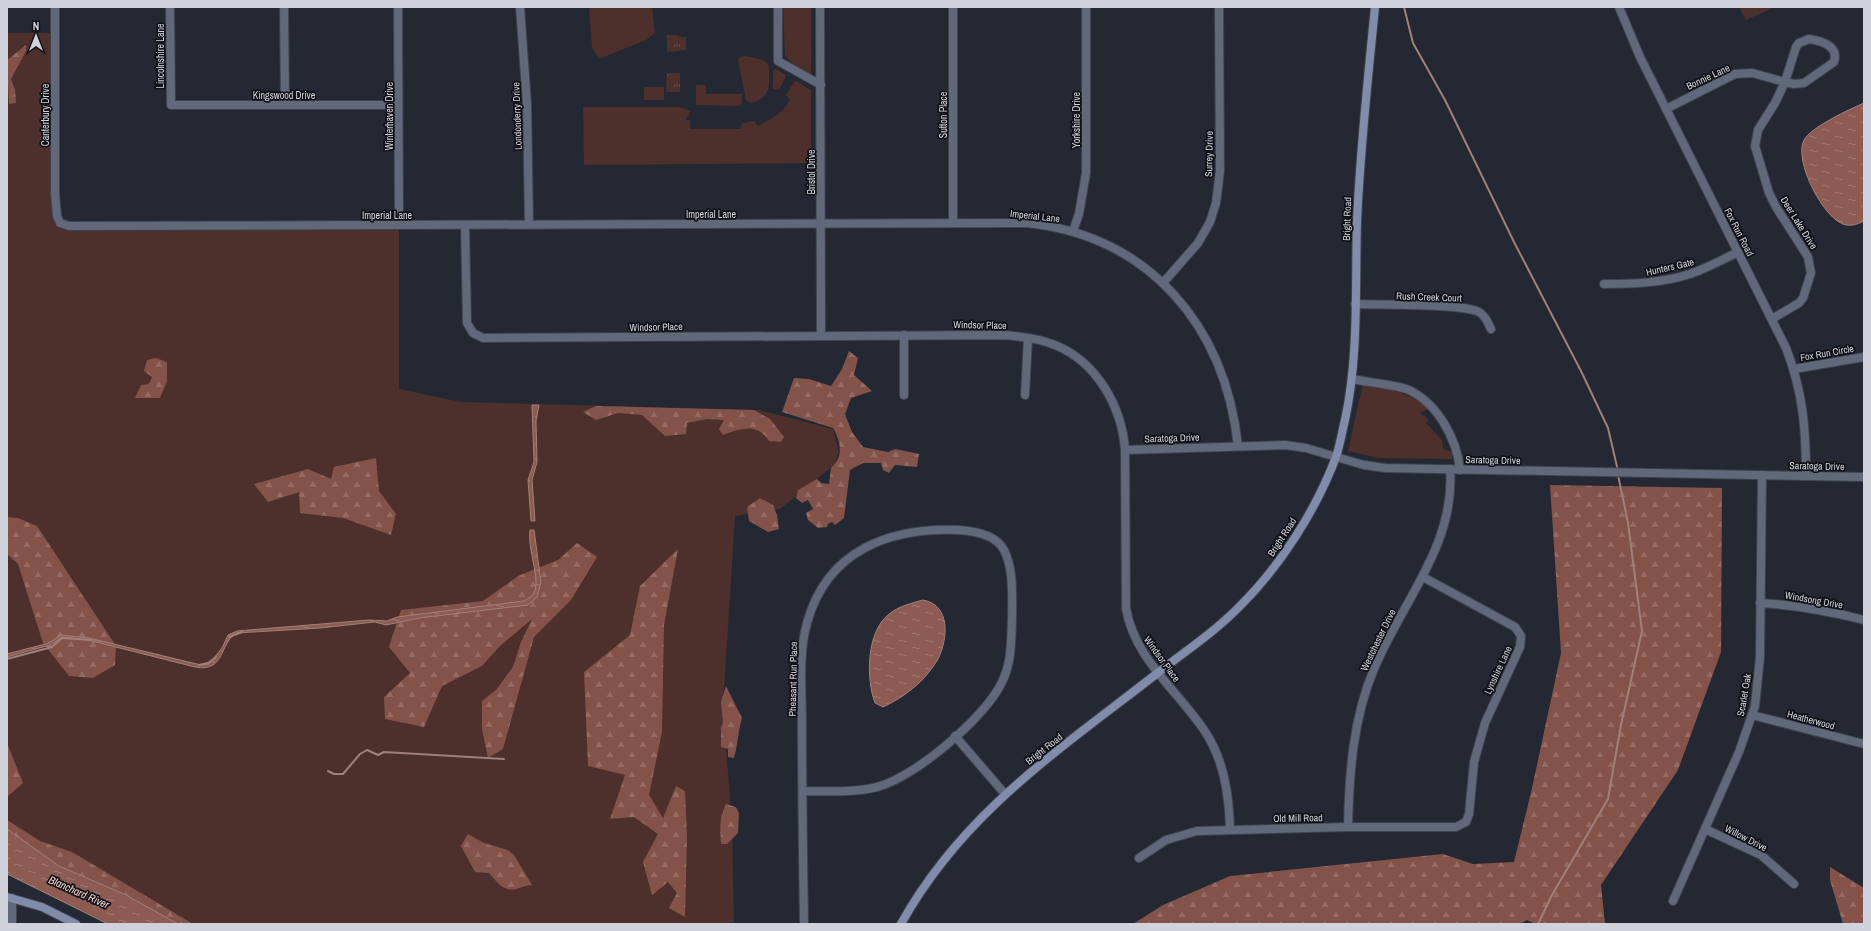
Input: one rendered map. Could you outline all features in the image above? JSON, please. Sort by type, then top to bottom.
[{"type":"main road","name":"Bright Road","points":[[901,924],[926,884],[952,849],[981,816],[1005,794],[1226,619],[1264,580],[1298,531],[1336,457],[1352,379],[1361,155],[1375,7]]},
{"type":"main road","points":[[9,898],[42,907],[76,924]]},
{"type":"street","name":"Canterbury Drive","points":[[55,7],[55,194],[57,216],[60,223]]},
{"type":"street","name":"Lincolnshire Lane","points":[[170,7],[170,105]]},
{"type":"street","points":[[284,7],[285,106]]},
{"type":"street","name":"Winterhaven Drive","points":[[398,7],[399,225]]},
{"type":"street","name":"Londonderry Drive","points":[[520,7],[527,104],[529,224]]},
{"type":"street","points":[[778,7],[778,60],[821,85]]},
{"type":"street","name":"Bristol Drive","points":[[820,7],[821,336]]},
{"type":"street","name":"Sutton Place","points":[[953,7],[953,223]]},
{"type":"street","name":"Yorkshire Drive","points":[[1073,231],[1079,214],[1086,173],[1086,7]]},
{"type":"street","name":"Surrey Drive","points":[[1163,283],[1198,243],[1210,222],[1216,203],[1220,171],[1219,7]]},
{"type":"street","name":"Fox Run Road","points":[[1619,7],[1626,27],[1772,319],[1794,369],[1804,411],[1806,433],[1806,476]]},
{"type":"street","name":"Bonnie Lane","points":[[1666,109],[1735,74],[1752,73],[1784,82],[1799,84],[1809,81],[1834,62],[1836,53],[1834,49],[1814,40],[1804,40],[1799,43],[1784,82]]},
{"type":"street","name":"Deer Lake Drive","points":[[1772,319],[1803,298],[1811,273],[1808,256],[1776,207],[1769,193],[1755,146],[1758,130],[1776,103],[1784,82]]},
{"type":"street","name":"Kingswood Drive","points":[[170,105],[398,105]]},
{"type":"street","name":"Imperial Lane","points":[[60,223],[69,226],[821,223],[1027,223],[1051,225],[1073,231],[1120,252],[1163,283],[1192,315],[1210,344],[1218,361],[1232,406],[1238,446]]},
{"type":"street","name":"Windsor Place","points":[[465,225],[467,322],[469,328],[478,336],[494,338],[1001,335],[1047,342],[1066,350],[1094,374],[1107,391],[1117,410],[1123,431],[1125,450],[1126,608],[1135,639],[1159,673],[1205,730],[1215,749],[1227,791],[1230,829]]},
{"type":"street","name":"Hunters Gate","points":[[1604,284],[1647,283],[1668,279],[1704,268],[1738,252]]},
{"type":"street","name":"Rush Creek Court","points":[[1355,304],[1469,309],[1484,315],[1491,329]]},
{"type":"street","points":[[904,335],[904,395]]},
{"type":"street","points":[[1025,395],[1028,338]]},
{"type":"street","name":"Fox Run Circle","points":[[1794,369],[1864,357]]},
{"type":"street","points":[[1352,379],[1408,390],[1424,399],[1437,412],[1456,446],[1460,470]]},
{"type":"street","name":"Saratoga Drive","points":[[1125,450],[1238,446],[1296,446],[1374,467],[1450,470],[1864,477]]},
{"type":"street","name":"Westchester Drive","points":[[1348,827],[1354,749],[1370,680],[1389,637],[1423,577],[1442,531],[1449,499],[1450,470]]},
{"type":"street","name":"Scarlet Oak","points":[[1673,901],[1739,752],[1752,715],[1758,684],[1762,475]]},
{"type":"street","name":"Pheasant Run Place","points":[[803,791],[857,790],[888,784],[917,768],[982,712],[992,699],[1003,681],[1008,665],[1011,644],[1010,569],[1004,550],[992,539],[973,532],[962,531],[914,531],[883,539],[855,554],[839,568],[819,593],[807,623],[802,655],[803,791],[804,924]]},
{"type":"street","name":"Lynshire Lane","points":[[1423,577],[1516,627],[1521,636],[1518,652],[1485,722],[1474,762],[1468,819],[1464,824]]},
{"type":"street","name":"Windsong Drive","points":[[1760,603],[1821,609],[1864,620]]},
{"type":"street","name":"Heatherwood","points":[[1752,715],[1864,744]]},
{"type":"street","points":[[955,736],[1005,794]]},
{"type":"street","name":"Old Mill Road","points":[[1138,858],[1156,845],[1176,836],[1198,831],[1348,827],[1456,827],[1464,824]]},
{"type":"street","name":"Willow Drive","points":[[1705,829],[1762,855],[1794,884]]},
{"type":"street","points":[[9,898],[12,924]]},
{"type":"green space","points":[[589,7],[652,7],[655,33],[646,40],[599,59],[592,48]]},
{"type":"green space","points":[[783,7],[811,7],[811,76],[795,66],[785,56]]},
{"type":"green space","points":[[1739,7],[1775,7],[1746,20]]},
{"type":"green space","points":[[7,33],[55,33],[55,194],[60,223],[399,225],[399,389],[461,402],[759,410],[833,429],[839,452],[834,465],[780,509],[735,516],[723,706],[732,826],[734,924],[155,924],[7,853]]},
{"type":"green space","points":[[667,35],[686,37],[686,50],[667,52]]},
{"type":"green space","points":[[26,45],[26,51],[11,79],[15,90],[16,103],[9,104],[7,60]]},
{"type":"green space","points":[[745,56],[762,60],[768,64],[769,67],[769,85],[766,93],[761,99],[751,103],[746,100],[738,60],[740,57]]},
{"type":"green space","points":[[776,69],[786,76],[779,90],[773,89],[773,70]]},
{"type":"green space","points":[[667,73],[680,73],[680,92],[666,92]]},
{"type":"green space","points":[[796,81],[811,90],[811,163],[584,165],[583,107],[680,107],[690,111],[689,116],[686,117],[686,120],[690,120],[690,129],[740,129],[742,123],[754,121],[758,126],[781,112],[790,99],[786,95]]},
{"type":"green space","points":[[696,85],[706,85],[706,94],[742,94],[742,103],[739,106],[696,105]]},
{"type":"green space","points":[[644,87],[664,87],[664,100],[644,100]]},
{"type":"green space","points":[[849,351],[858,358],[854,375],[872,391],[851,398],[845,414],[852,432],[863,447],[888,452],[895,449],[919,454],[917,467],[895,465],[889,473],[883,470],[881,463],[863,463],[850,470],[844,518],[835,525],[832,522],[828,524],[827,527],[818,528],[808,520],[806,513],[813,509],[808,500],[802,503],[796,498],[798,490],[817,479],[821,483],[829,484],[831,468],[838,459],[840,449],[838,438],[833,428],[782,412],[794,378],[809,379],[831,386],[842,369]]},
{"type":"green space","points":[[156,358],[167,362],[167,381],[160,398],[135,398],[141,385],[149,384],[152,377],[144,371],[147,360]]},
{"type":"green space","points":[[1363,383],[1389,389],[1422,403],[1429,409],[1420,412],[1422,416],[1425,415],[1428,421],[1426,423],[1442,440],[1443,449],[1452,452],[1452,459],[1379,458],[1348,451]]},
{"type":"green space","points":[[596,406],[754,410],[770,419],[784,437],[781,442],[769,441],[759,431],[753,429],[742,429],[723,435],[719,429],[724,420],[707,419],[687,423],[686,434],[665,436],[642,415],[618,413],[596,420],[583,412]]},
{"type":"green space","points":[[376,458],[379,491],[396,514],[391,535],[343,518],[300,513],[299,492],[268,502],[254,484],[308,469],[331,479],[334,467]]},
{"type":"green space","points":[[1550,485],[1722,488],[1721,652],[1678,770],[1601,885],[1605,923],[1608,924],[1535,924],[1527,920],[1520,924],[1133,924],[1163,905],[1230,876],[1443,854],[1473,864],[1514,862],[1532,788],[1561,653]]},
{"type":"green space","points":[[760,498],[773,505],[777,515],[779,529],[768,532],[749,521],[747,507]]},
{"type":"green space","points":[[7,517],[18,518],[37,526],[116,646],[115,665],[93,678],[69,676],[43,643],[18,564],[7,554]]},
{"type":"green space","points":[[577,543],[597,557],[571,600],[534,637],[503,749],[488,758],[482,729],[482,701],[496,690],[513,667],[521,642],[532,619],[500,646],[482,666],[442,686],[424,727],[385,719],[384,697],[410,673],[389,647],[401,610],[483,601],[518,576],[558,560]]},
{"type":"green space","points":[[678,549],[664,625],[662,732],[649,795],[663,818],[676,786],[685,791],[687,837],[685,917],[669,908],[677,893],[668,882],[652,895],[643,862],[658,834],[634,817],[610,819],[625,775],[588,766],[584,672],[630,635],[640,586]]},
{"type":"green space","points":[[726,686],[742,718],[734,758],[728,757],[728,749],[721,747],[721,728],[723,722],[721,702]]},
{"type":"green space","points":[[7,743],[23,783],[7,797]]},
{"type":"green space","points":[[726,804],[736,807],[739,813],[738,833],[727,844],[721,844],[720,823]]},
{"type":"green space","points":[[7,820],[40,841],[72,852],[193,924],[178,924],[124,894],[50,862],[7,829]]},
{"type":"green space","points":[[468,834],[484,843],[508,850],[514,855],[532,885],[511,890],[501,886],[489,873],[475,872],[461,846]]},
{"type":"green space","points":[[1830,867],[1864,888],[1864,924],[1843,924],[1830,880]]},
{"type":"water","points":[[1864,103],[1864,221],[1846,225],[1837,221],[1820,202],[1807,175],[1803,161],[1802,149],[1804,140],[1808,135],[1822,124]]},
{"type":"water","points":[[532,405],[539,405],[536,421],[537,462],[532,480],[535,521],[531,521],[528,480],[534,462]]},
{"type":"water","points":[[530,530],[534,530],[541,582],[537,597],[528,605],[419,618],[386,625],[375,622],[320,628],[237,633],[231,637],[217,661],[205,668],[195,667],[88,640],[62,637],[50,645],[7,657],[7,654],[49,643],[61,635],[89,638],[201,665],[209,664],[222,648],[228,635],[237,631],[369,620],[387,621],[397,617],[524,601],[531,597],[536,587],[530,546]]},
{"type":"water","points":[[923,600],[932,603],[939,609],[943,616],[945,633],[941,651],[934,665],[921,681],[903,696],[883,707],[875,703],[870,682],[870,656],[876,632],[881,622],[893,611]]},
{"type":"water","name":"Blanchard River","points":[[7,829],[59,866],[124,894],[178,924],[108,924],[7,874]]},
{"type":"waterway","points":[[1404,7],[1413,43],[1445,100],[1514,242],[1581,371],[1608,428],[1618,471]]},
{"type":"waterway","points":[[1538,924],[1552,895],[1608,799],[1621,725],[1642,631],[1628,523],[1618,475]]},
{"type":"waterway","points":[[229,637],[242,632]]},
{"type":"waterway","points":[[7,659],[52,647],[62,638],[91,640]]},
{"type":"waterway","points":[[199,665],[208,663],[216,657]]},
{"type":"waterway","points":[[328,771],[334,774],[343,774],[360,754],[367,750],[378,755],[384,752],[504,759]]}]
